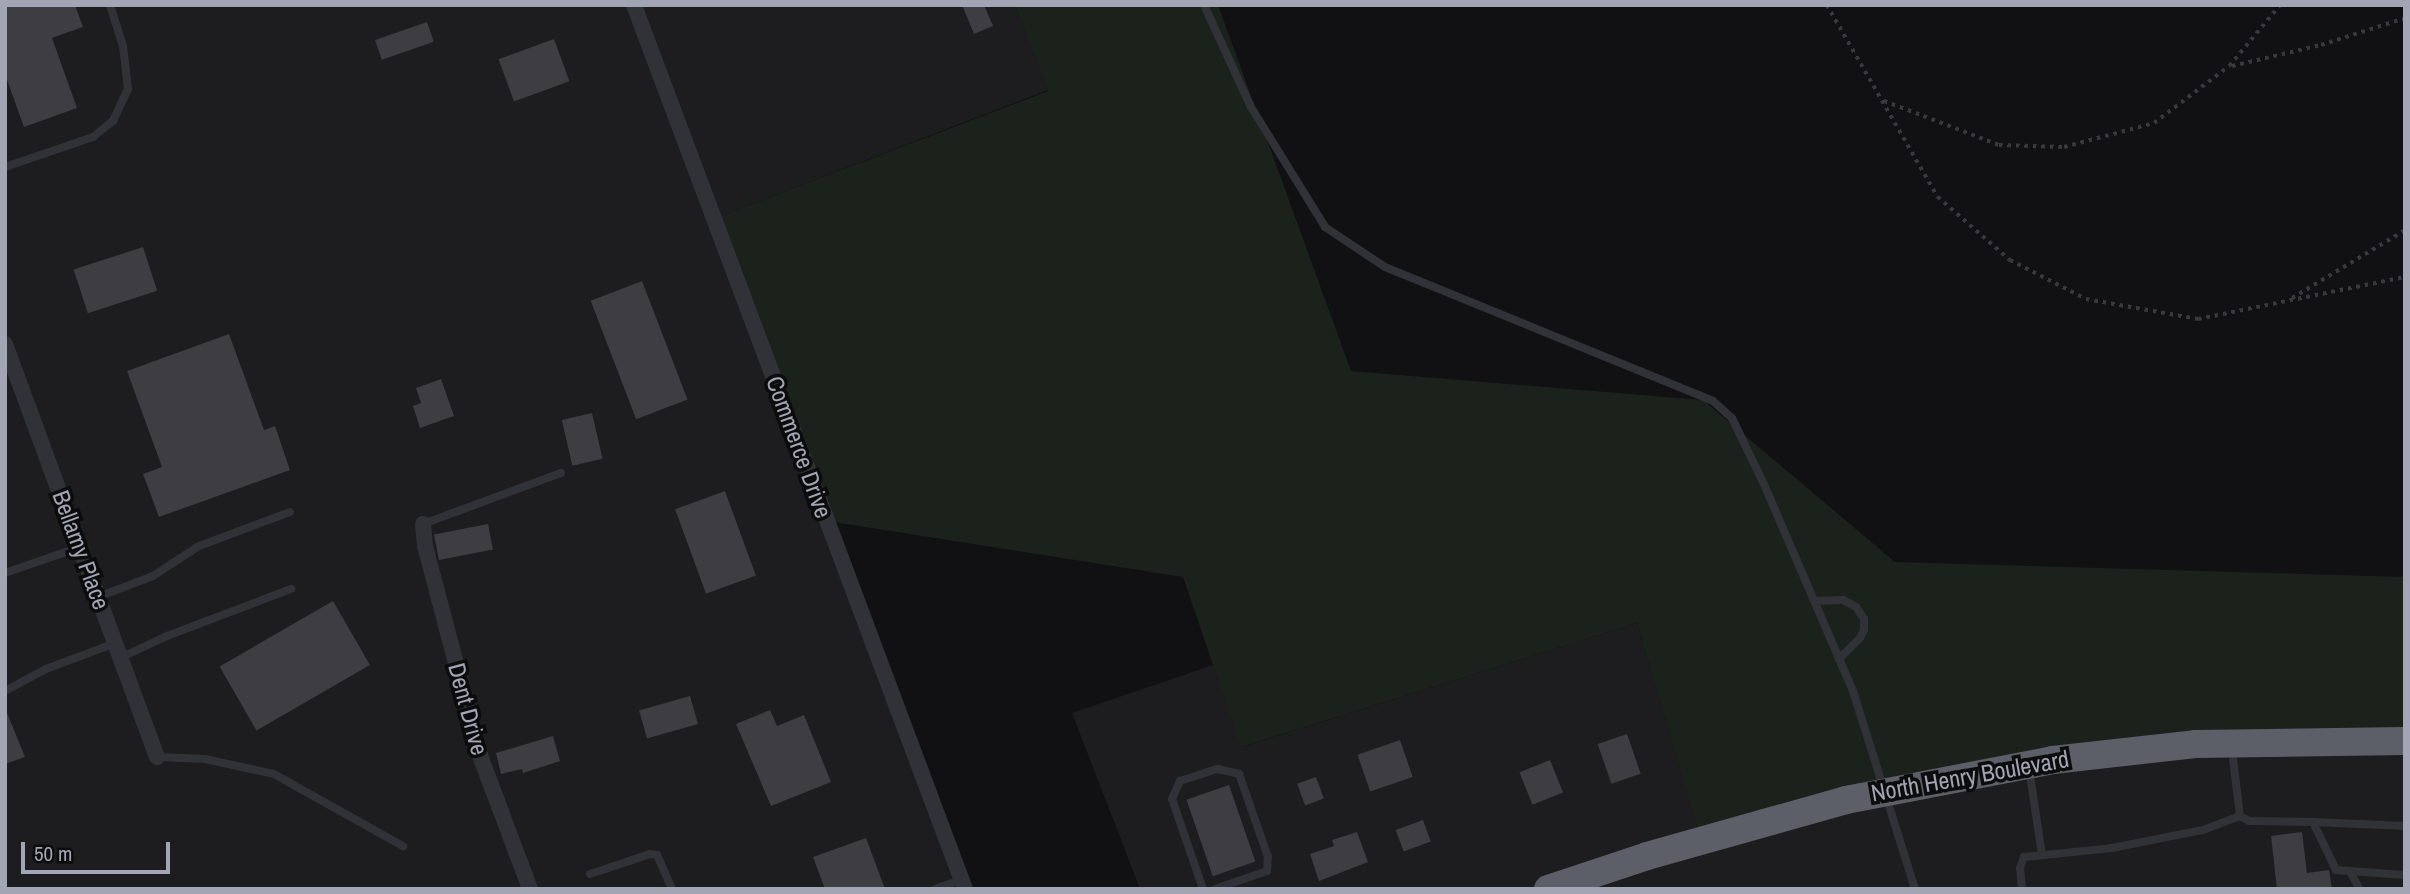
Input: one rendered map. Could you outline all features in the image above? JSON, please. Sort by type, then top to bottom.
[{"type":"highway","name":"North Henry Boulevard","points":[[1548,889],[1786,815],[1883,792],[2028,764],[2112,752],[2232,743],[2405,741]]},
{"type":"street","name":"Commerce Drive","points":[[635,5],[963,884]]},
{"type":"street","name":"Bellamy Place","points":[[6,348],[157,757]]},
{"type":"street","name":"Dent Drive","points":[[423,524],[425,546],[482,761],[530,889]]},
{"type":"lane","points":[[5,167],[93,137],[113,121],[128,89],[123,46],[110,5]]},
{"type":"lane","points":[[1204,5],[1251,107],[1296,185],[1325,227],[1385,267],[1713,401],[1732,418],[1853,691],[1915,889]]},
{"type":"lane","points":[[423,524],[561,474]]},
{"type":"lane","points":[[98,597],[153,576],[199,546],[290,512]]},
{"type":"lane","points":[[5,573],[80,547]]},
{"type":"lane","points":[[5,691],[46,669],[118,650],[291,589]]},
{"type":"lane","points":[[1815,601],[1843,600],[1856,607],[1864,619],[1864,630],[1860,638],[1839,659]]},
{"type":"lane","points":[[2232,743],[2240,816]]},
{"type":"lane","points":[[157,757],[205,759],[274,774],[403,846]]},
{"type":"lane","points":[[2028,764],[2042,855]]},
{"type":"lane","points":[[1203,889],[1172,799],[1180,781],[1218,769],[1239,775],[1268,857],[1267,871],[1216,889]]},
{"type":"lane","points":[[2022,889],[2020,868],[2024,857],[2112,848],[2203,830],[2240,816],[2249,821],[2405,826]]},
{"type":"lane","points":[[2313,822],[2336,870],[2405,875]]},
{"type":"lane","points":[[590,874],[650,854],[657,855],[672,889]]},
{"type":"lane","points":[[2351,873],[2359,889]]},
{"type":"lane","points":[[935,889],[963,884]]},
{"type":"path","points":[[1827,5],[1938,197],[2010,260],[2076,294],[2087,299],[2198,319],[2405,277]]},
{"type":"path","points":[[1882,100],[1999,145],[2064,147],[2154,123],[2230,66],[2280,5]]},
{"type":"path","points":[[2230,66],[2321,45],[2405,18]]},
{"type":"path","points":[[2287,301],[2405,230]]},
{"type":"shaded area","points":[[5,5],[1015,5],[1048,90],[721,216],[939,842],[958,889],[5,889]]},
{"type":"shaded area","points":[[1015,5],[1218,5],[1351,371],[1703,400],[1895,562],[2405,577],[2405,735],[2074,753],[1703,847],[1637,623],[1241,747],[1183,577],[827,521],[721,216],[1048,91]]},
{"type":"shaded area","points":[[1637,623],[1703,846],[1896,782],[2405,735],[2405,889],[1140,889],[1072,713],[1213,665],[1242,747]]},
{"type":"building","points":[[5,5],[75,5],[83,27],[52,38],[77,108],[24,127],[5,74]]},
{"type":"building","points":[[962,5],[984,5],[993,26],[974,34]]},
{"type":"building","points":[[427,22],[434,42],[382,60],[375,40]]},
{"type":"building","points":[[554,39],[569,81],[514,101],[499,59]]},
{"type":"building","points":[[143,247],[157,291],[88,313],[74,270]]},
{"type":"building","points":[[642,281],[688,400],[636,419],[591,301]]},
{"type":"building","points":[[229,334],[264,430],[275,426],[290,470],[159,517],[143,474],[162,467],[127,371]]},
{"type":"building","points":[[441,379],[454,416],[420,428],[413,406],[421,403],[416,388]]},
{"type":"building","points":[[592,413],[603,459],[572,466],[562,420]]},
{"type":"building","points":[[725,491],[756,576],[706,594],[675,509]]},
{"type":"building","points":[[488,524],[493,550],[439,560],[434,534]]},
{"type":"building","points":[[333,601],[370,665],[257,731],[220,666]]},
{"type":"building","points":[[690,696],[698,724],[647,738],[639,711]]},
{"type":"building","points":[[5,708],[25,757],[5,764]]},
{"type":"building","points":[[770,710],[777,726],[804,715],[831,782],[771,806],[736,724]]},
{"type":"building","points":[[1627,734],[1641,774],[1611,784],[1598,744]]},
{"type":"building","points":[[553,736],[560,761],[523,773],[522,769],[501,774],[496,753]]},
{"type":"building","points":[[1400,740],[1413,777],[1370,792],[1357,755]]},
{"type":"building","points":[[1550,760],[1563,792],[1533,805],[1519,772]]},
{"type":"building","points":[[1316,777],[1324,799],[1305,805],[1297,784]]},
{"type":"building","points":[[1229,785],[1255,862],[1213,876],[1186,800]]},
{"type":"building","points":[[1423,820],[1431,842],[1404,852],[1396,830]]},
{"type":"building","points":[[1357,832],[1368,862],[1319,881],[1310,854],[1334,846],[1332,840]]},
{"type":"building","points":[[2302,832],[2307,873],[2329,870],[2332,889],[2277,889],[2271,836]]},
{"type":"building","points":[[866,838],[885,889],[825,889],[813,857]]}]
